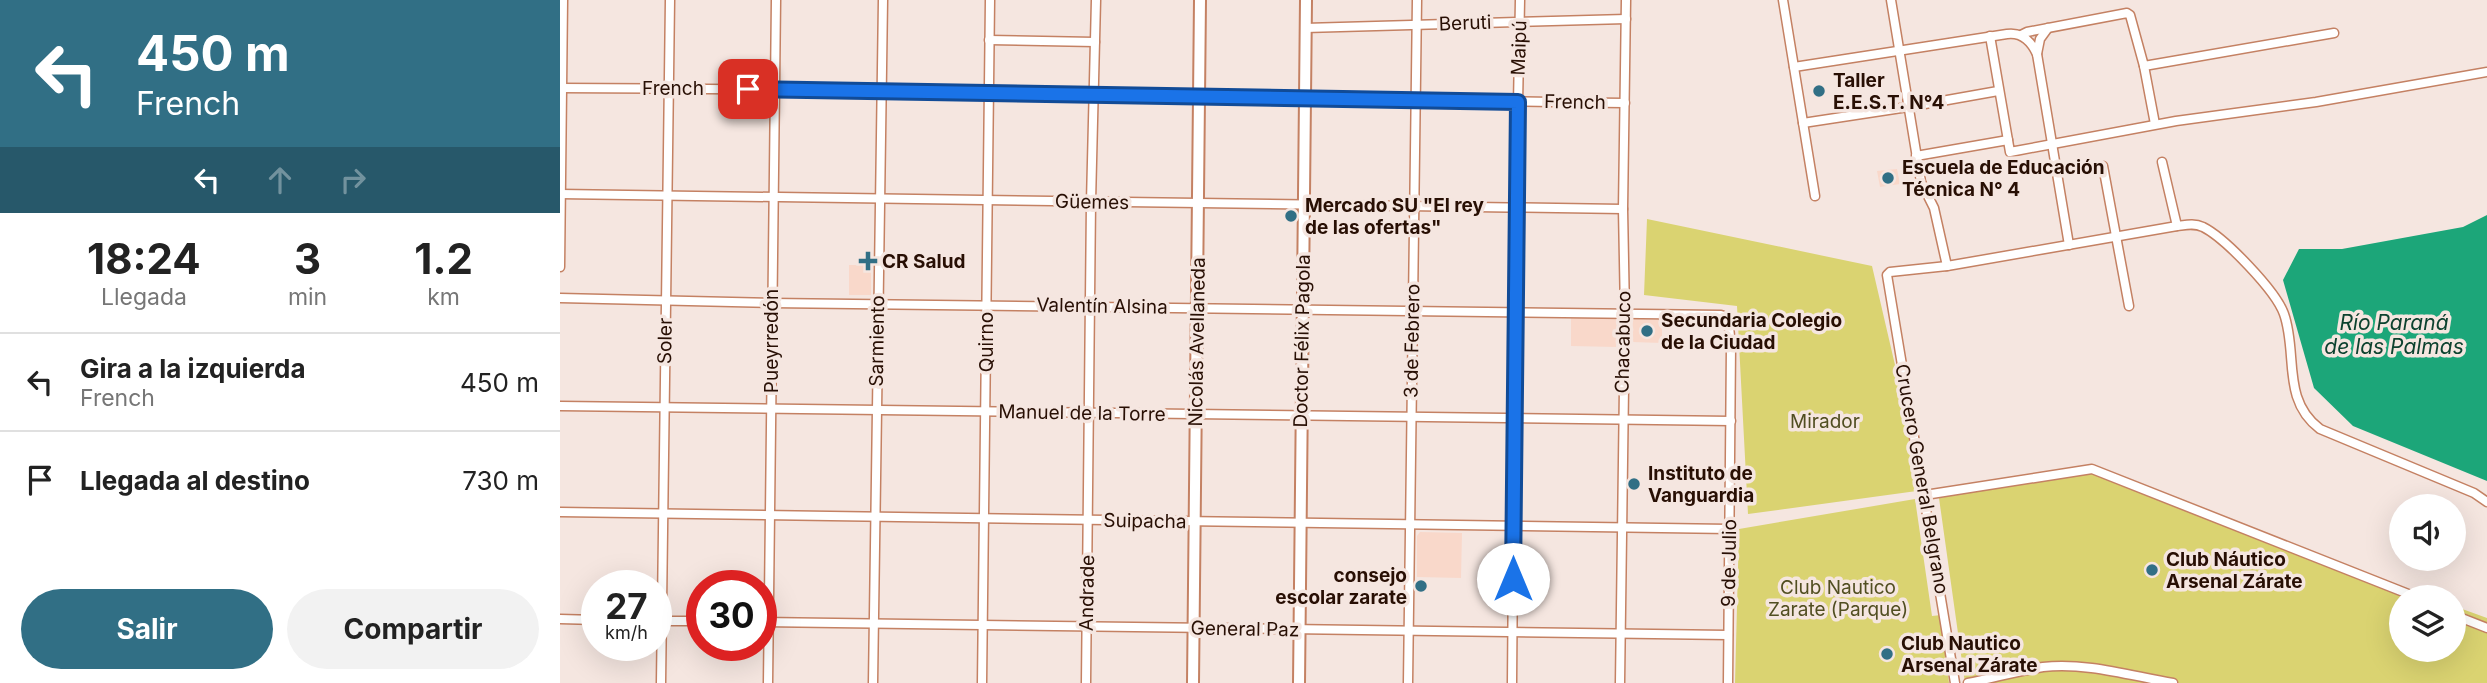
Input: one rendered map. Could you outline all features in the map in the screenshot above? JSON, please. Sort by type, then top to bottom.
[{"type":"street","points":[[560,267],[563,0]]},
{"type":"street","name":"Soler","points":[[661,570],[670,0]]},
{"type":"street","name":"Pueyrredón","points":[[767,570],[776,0]]},
{"type":"street","name":"Sarmiento","points":[[873,683],[883,0]]},
{"type":"street","name":"Quirno","points":[[982,683],[990,0]]},
{"type":"street","name":"Andrade","points":[[1086,683],[1096,0]]},
{"type":"street","name":"Nicolás Avellaneda","points":[[1193,683],[1200,0]]},
{"type":"street","name":"Doctor Félix Pagola","points":[[1299,683],[1306,0]]},
{"type":"street","name":"3 de Febrero","points":[[1408,683],[1417,0]]},
{"type":"street","name":"Maipú","points":[[1513,683],[1520,0]]},
{"type":"street","name":"Chacabuco","points":[[1620,683],[1626,0]]},
{"type":"street","points":[[1783,0],[1815,196]]},
{"type":"street","points":[[1891,0],[1921,182],[1934,208],[1947,265],[2176,226],[2192,224],[2202,227],[2219,238],[2242,260],[2278,301],[2285,318],[2299,404],[2309,422],[2474,493],[2487,502]]},
{"type":"street","points":[[2021,35],[2127,13],[2132,18],[2155,124]]},
{"type":"street","name":"Beruti","points":[[1305,28],[1626,19]]},
{"type":"street","points":[[2048,28],[2040,39],[2038,54],[2069,245]]},
{"type":"street","points":[[1794,66],[2014,33],[2021,35],[2038,54]]},
{"type":"street","points":[[2144,66],[2334,33]]},
{"type":"street","points":[[1990,36],[2010,152],[2155,124],[2316,102],[2487,72]]},
{"type":"street","points":[[989,40],[1095,42]]},
{"type":"street","name":"French","points":[[561,88],[881,90],[988,94],[1625,103]]},
{"type":"street","points":[[1803,123],[1998,91]]},
{"type":"street","points":[[1916,156],[2008,140]]},
{"type":"street","points":[[2162,162],[2176,226]]},
{"type":"street","points":[[2103,166],[2129,306]]},
{"type":"street","name":"Güemes","points":[[560,194],[1623,209]]},
{"type":"street","name":"Crucero General Belgrano","points":[[1947,265],[1891,272],[1887,275],[1955,683]]},
{"type":"street","name":"Valentín Alsina","points":[[560,298],[1721,314],[1728,317]]},
{"type":"street","name":"9 de Julio","points":[[1728,317],[1731,346],[1728,683]]},
{"type":"street","name":"Manuel de la Torre","points":[[560,406],[1731,421]]},
{"type":"street","points":[[1925,495],[2092,469],[2389,586]]},
{"type":"street","name":"Suipacha","points":[[560,512],[1730,529]]},
{"type":"street","points":[[560,619],[581,620]]},
{"type":"street","points":[[2466,620],[2487,628]]},
{"type":"street","name":"General Paz","points":[[777,623],[1728,635]]},
{"type":"street","name":"Soler","points":[[660,661],[661,683]]},
{"type":"street","name":"Pueyrredón","points":[[767,661],[768,683]]},
{"type":"street","points":[[1968,683],[2044,667],[2108,670],[2173,683]]},
{"type":"shaded area","name":"Escuela de Educación Técnica N° 4","points":[[1897,169],[1900,184],[1880,187],[1877,171]]},
{"type":"shaded area","points":[[849,265],[871,265],[871,295],[849,295]]},
{"type":"shaded area","points":[[1571,318],[1617,318],[1616,347],[1571,346]]},
{"type":"shaded area","name":"Secundaria Colegio de la Ciudad","points":[[1633,319],[1662,320],[1662,343],[1632,342]]},
{"type":"shaded area","points":[[1420,532],[1462,533],[1461,578],[1417,577],[1417,536]]},
{"type":"green space","name":"Mirador","points":[[1647,219],[1872,266],[1924,490],[1748,514],[1737,306],[1644,295]]},
{"type":"green space","name":"Club Náutico Arsenal Zárate","points":[[2090,472],[2396,585],[2389,585],[2389,662],[2466,662],[2466,610],[2487,618],[2487,683],[1965,683],[1939,498]]},
{"type":"green space","name":"Club Nautico Zarate (Parque)","points":[[1915,499],[1932,616],[1941,615],[1949,683],[1735,683],[1739,529]]},
{"type":"water","name":"Río Paraná de las Palmas","points":[[2487,215],[2487,481],[2353,426],[2314,388],[2283,280],[2299,249],[2342,249],[2463,227]]},
{"type":"place","name":"Taller E.E.S.T. N°4","points":[[1819,91]]},
{"type":"place","name":"Escuela de Educación Técnica N° 4","points":[[1888,178]]},
{"type":"place","name":"Mercado SU \"El rey de las ofertas\"","points":[[1291,216]]},
{"type":"place","name":"CR Salud","points":[[868,261]]},
{"type":"place","name":"Secundaria Colegio de la Ciudad","points":[[1647,331]]},
{"type":"place","name":"Instituto de Vanguardia","points":[[1634,484]]},
{"type":"place","name":"Club Náutico Arsenal Zárate","points":[[2152,570]]},
{"type":"place","name":"consejo escolar zarate","points":[[1421,586]]},
{"type":"place","name":"Club Nautico Arsenal Zárate","points":[[1887,654]]},
{"type":"route","points":[[748,89],[1518,102],[1513,579]]}]
